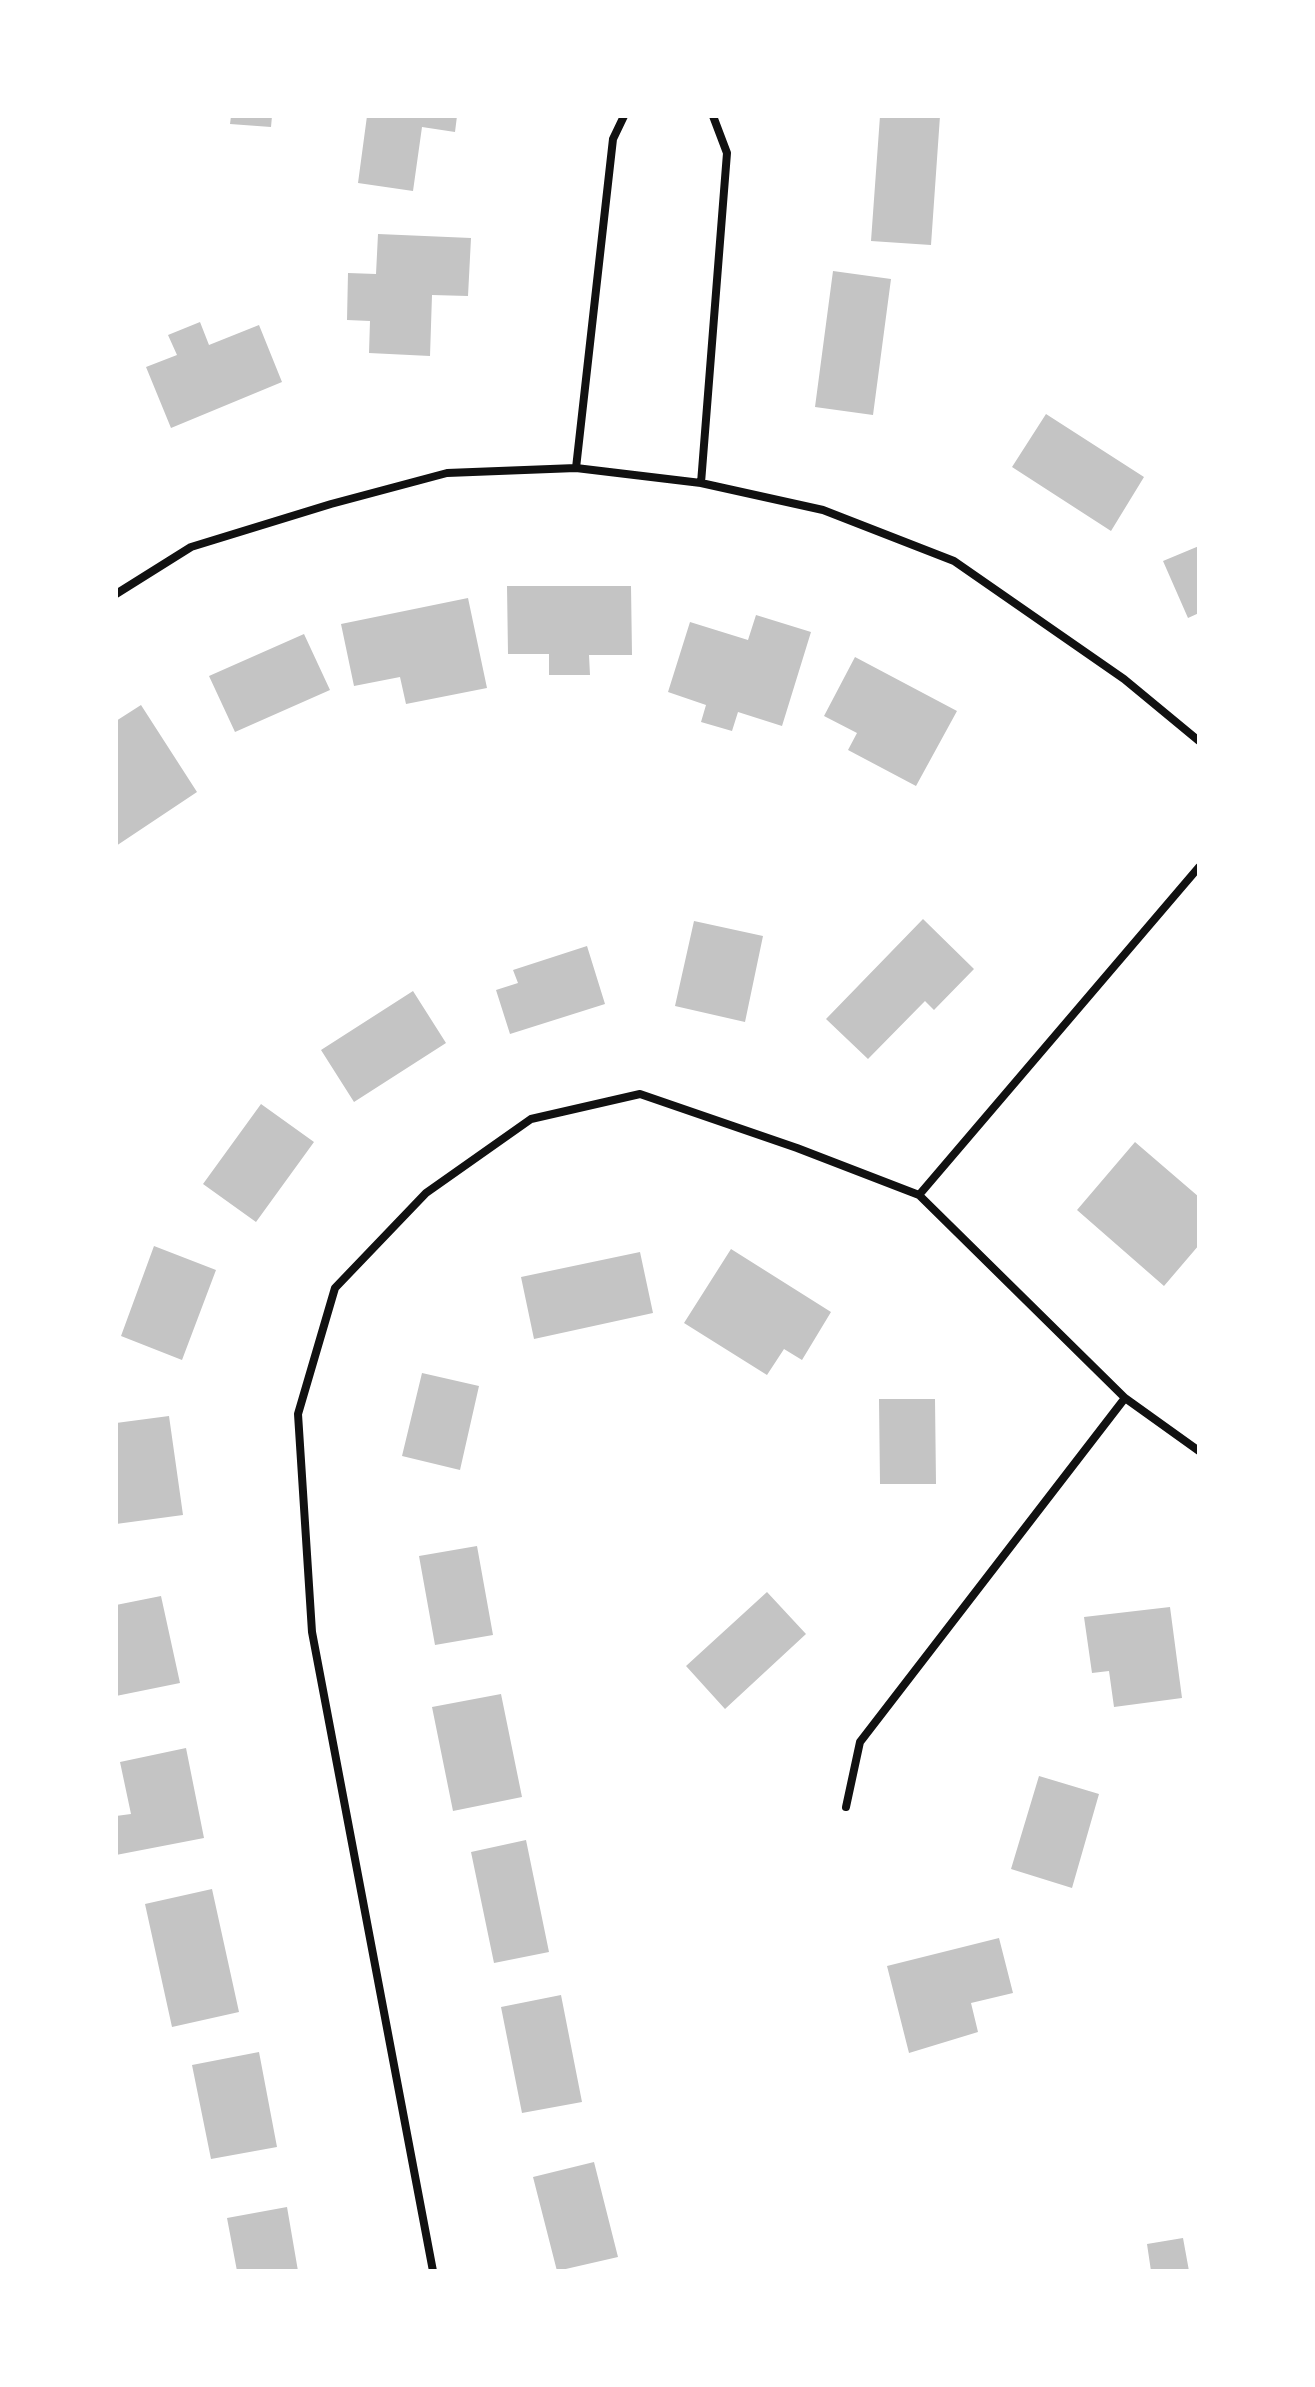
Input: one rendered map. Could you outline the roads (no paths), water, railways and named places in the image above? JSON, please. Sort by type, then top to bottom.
[{"type":"street","points":[[576,468],[613,139],[624,116]]},
{"type":"street","points":[[701,483],[727,153],[713,116]]},
{"type":"street","points":[[116,594],[191,547],[331,504],[447,473],[576,468],[701,483],[823,510],[954,561],[1124,679],[1199,741]]},
{"type":"street","points":[[919,1195],[1199,867]]},
{"type":"street","points":[[433,2271],[312,1632],[298,1414],[335,1288],[426,1193],[531,1119],[640,1094],[797,1148],[919,1195],[1125,1398],[1199,1451]]},
{"type":"street","points":[[846,1807],[860,1742],[1125,1398]]}]
